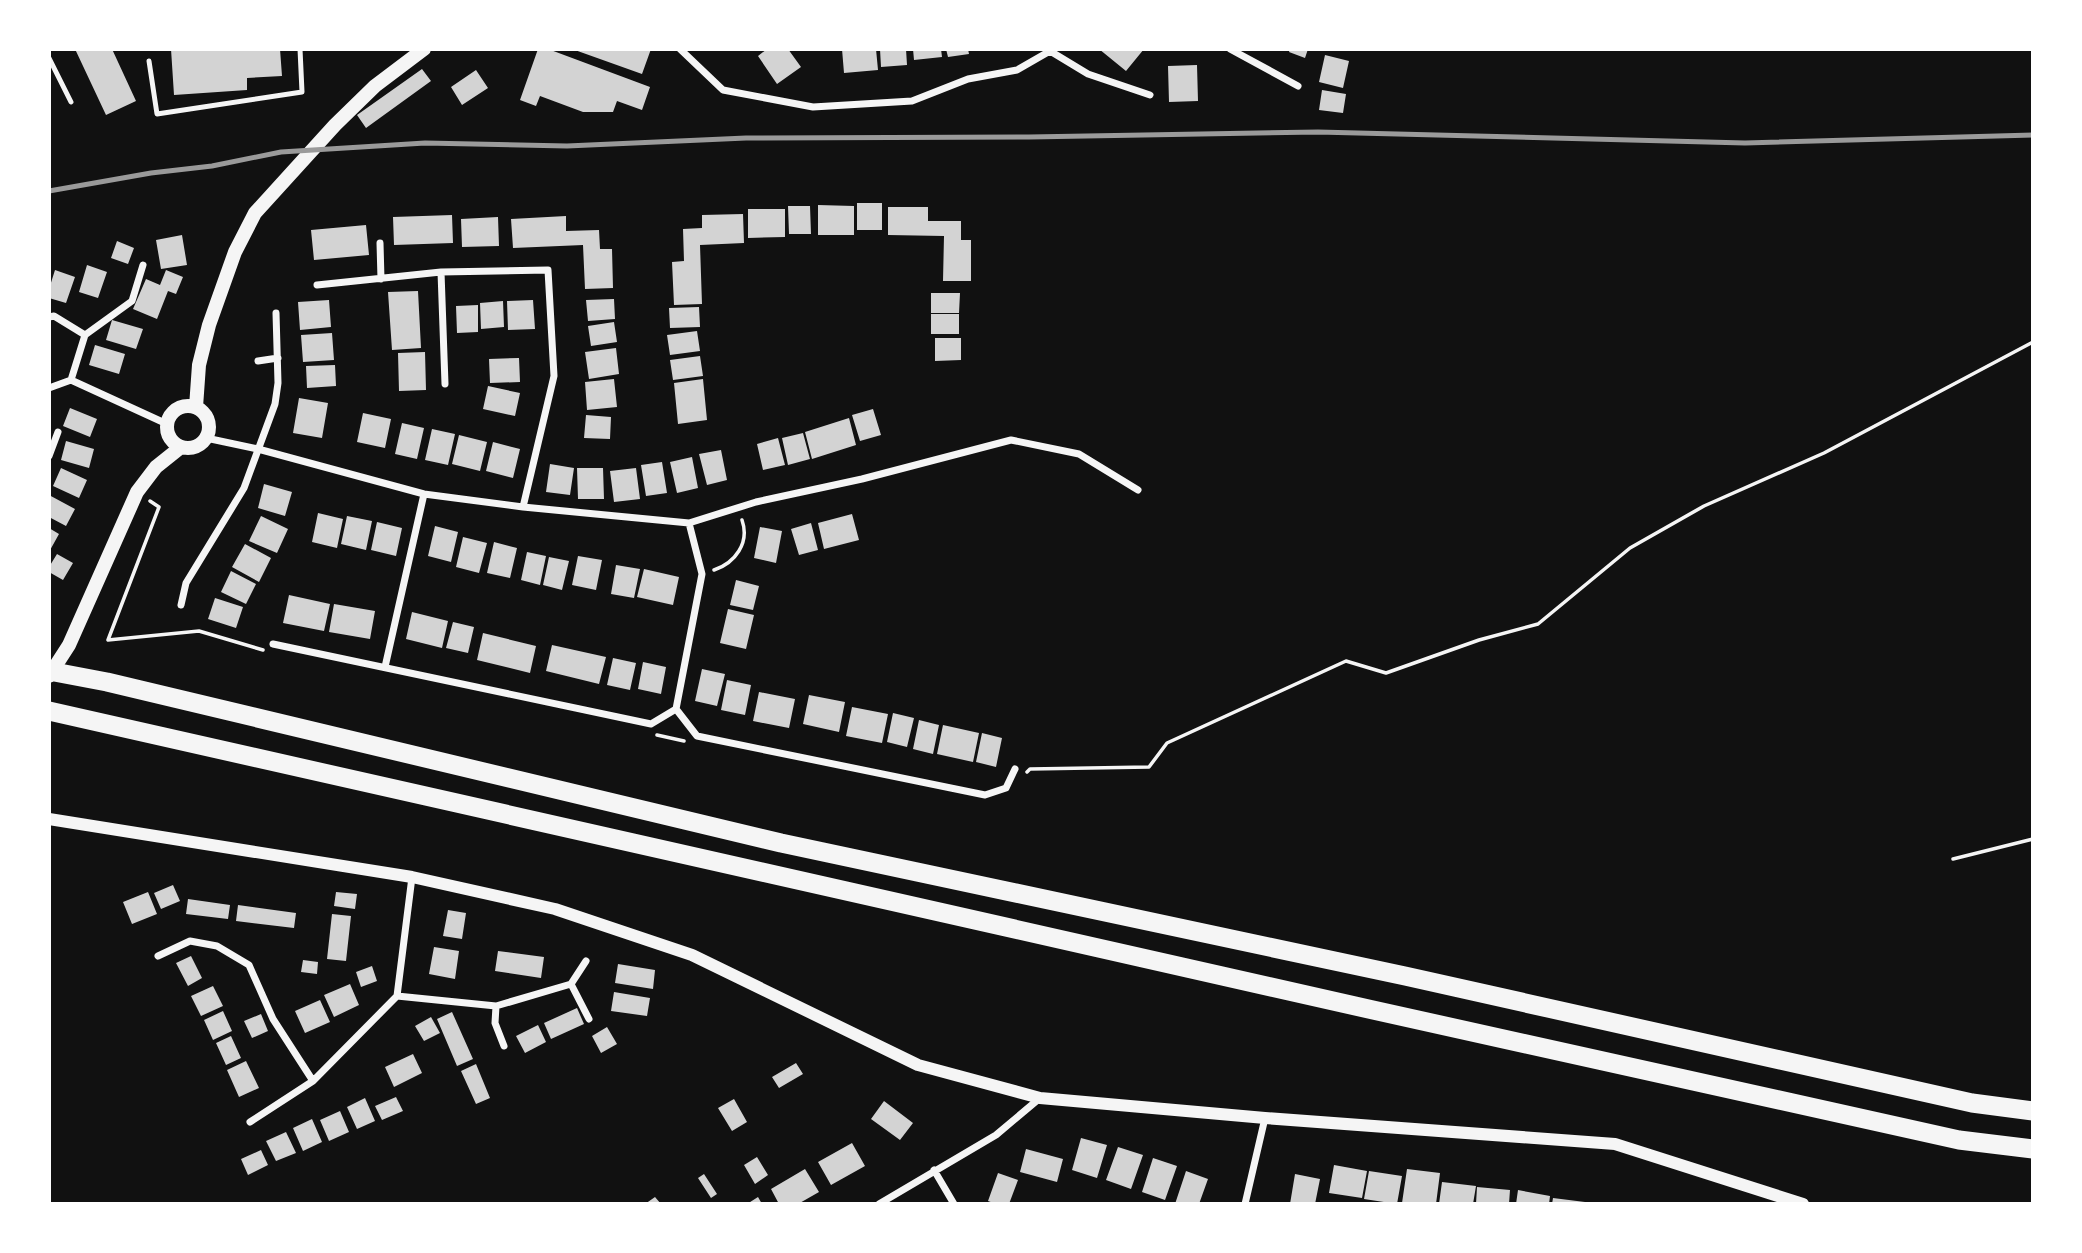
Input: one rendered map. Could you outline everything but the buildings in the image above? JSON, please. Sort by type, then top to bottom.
[{"type":"highway","points":[[49,673],[107,682],[781,843],[1405,976],[1972,1103],[2033,1111]]},
{"type":"highway","points":[[49,710],[1959,1140],[2033,1149]]},
{"type":"main road","points":[[197,407],[199,365],[209,326],[235,252],[255,213],[335,125],[375,86],[424,49]]},
{"type":"main road","points":[[49,673],[69,645],[137,492],[156,467],[181,447],[195,447],[206,438],[209,424],[203,411],[197,407],[190,405],[178,408],[169,417],[167,424],[170,438],[181,447]]},
{"type":"street","points":[[680,49],[723,90],[813,107],[912,101],[968,79],[1017,70],[1050,50],[1088,74],[1150,95]]},
{"type":"street","points":[[1230,49],[1298,86]]},
{"type":"street","points":[[380,243],[381,279]]},
{"type":"street","points":[[71,380],[85,335],[132,301],[143,265]]},
{"type":"street","points":[[317,285],[441,272],[548,270],[554,376],[523,507]]},
{"type":"street","points":[[441,272],[445,384]]},
{"type":"street","points":[[181,605],[186,583],[244,488],[275,404],[278,383],[276,313]]},
{"type":"street","points":[[49,317],[54,316],[85,335]]},
{"type":"street","points":[[258,361],[278,358]]},
{"type":"street","points":[[49,388],[71,380],[167,424]]},
{"type":"street","points":[[49,456],[58,432]]},
{"type":"street","points":[[206,438],[258,449],[424,494],[523,507],[689,523],[737,508],[1011,440],[1079,454],[1138,490]]},
{"type":"street","points":[[385,667],[424,494]]},
{"type":"street","points":[[273,644],[651,724],[676,709],[702,574],[689,523]]},
{"type":"street","points":[[177,579],[186,583]]},
{"type":"street","points":[[676,709],[697,736],[985,795],[1006,788],[1016,769]]},
{"type":"street","points":[[49,818],[412,877],[555,909],[692,954],[918,1065],[1040,1098],[1615,1144],[1803,1204]]},
{"type":"street","points":[[250,1122],[313,1080],[397,996],[412,877]]},
{"type":"street","points":[[158,956],[190,941],[217,946],[249,965],[273,1019],[313,1080]]},
{"type":"street","points":[[397,996],[496,1006],[571,984],[586,961]]},
{"type":"street","points":[[571,984],[589,1019]]},
{"type":"street","points":[[496,1006],[495,1023],[504,1046]]},
{"type":"street","points":[[879,1204],[996,1135],[1040,1098]]},
{"type":"street","points":[[1245,1204],[1265,1118]]},
{"type":"street","points":[[934,1170],[954,1204]]},
{"type":"lane","points":[[149,61],[157,114],[302,92],[300,49]]},
{"type":"lane","points":[[49,58],[71,102]]},
{"type":"path","points":[[1022,777],[1030,769],[1149,767],[1167,743],[1346,661],[1386,673],[1479,640],[1538,624],[1630,548],[1704,506],[1824,453],[2033,342]]},
{"type":"path","points":[[137,492],[159,507],[108,640],[199,631],[264,650]]},
{"type":"path","points":[[702,574],[726,566],[741,549],[745,528],[737,508]]},
{"type":"path","points":[[654,735],[694,743]]},
{"type":"path","points":[[1953,859],[2033,839]]},
{"type":"railway","points":[[49,191],[151,173],[212,166],[281,152],[425,143],[567,146],[746,138],[1318,132],[1745,143],[2033,135]]}]
